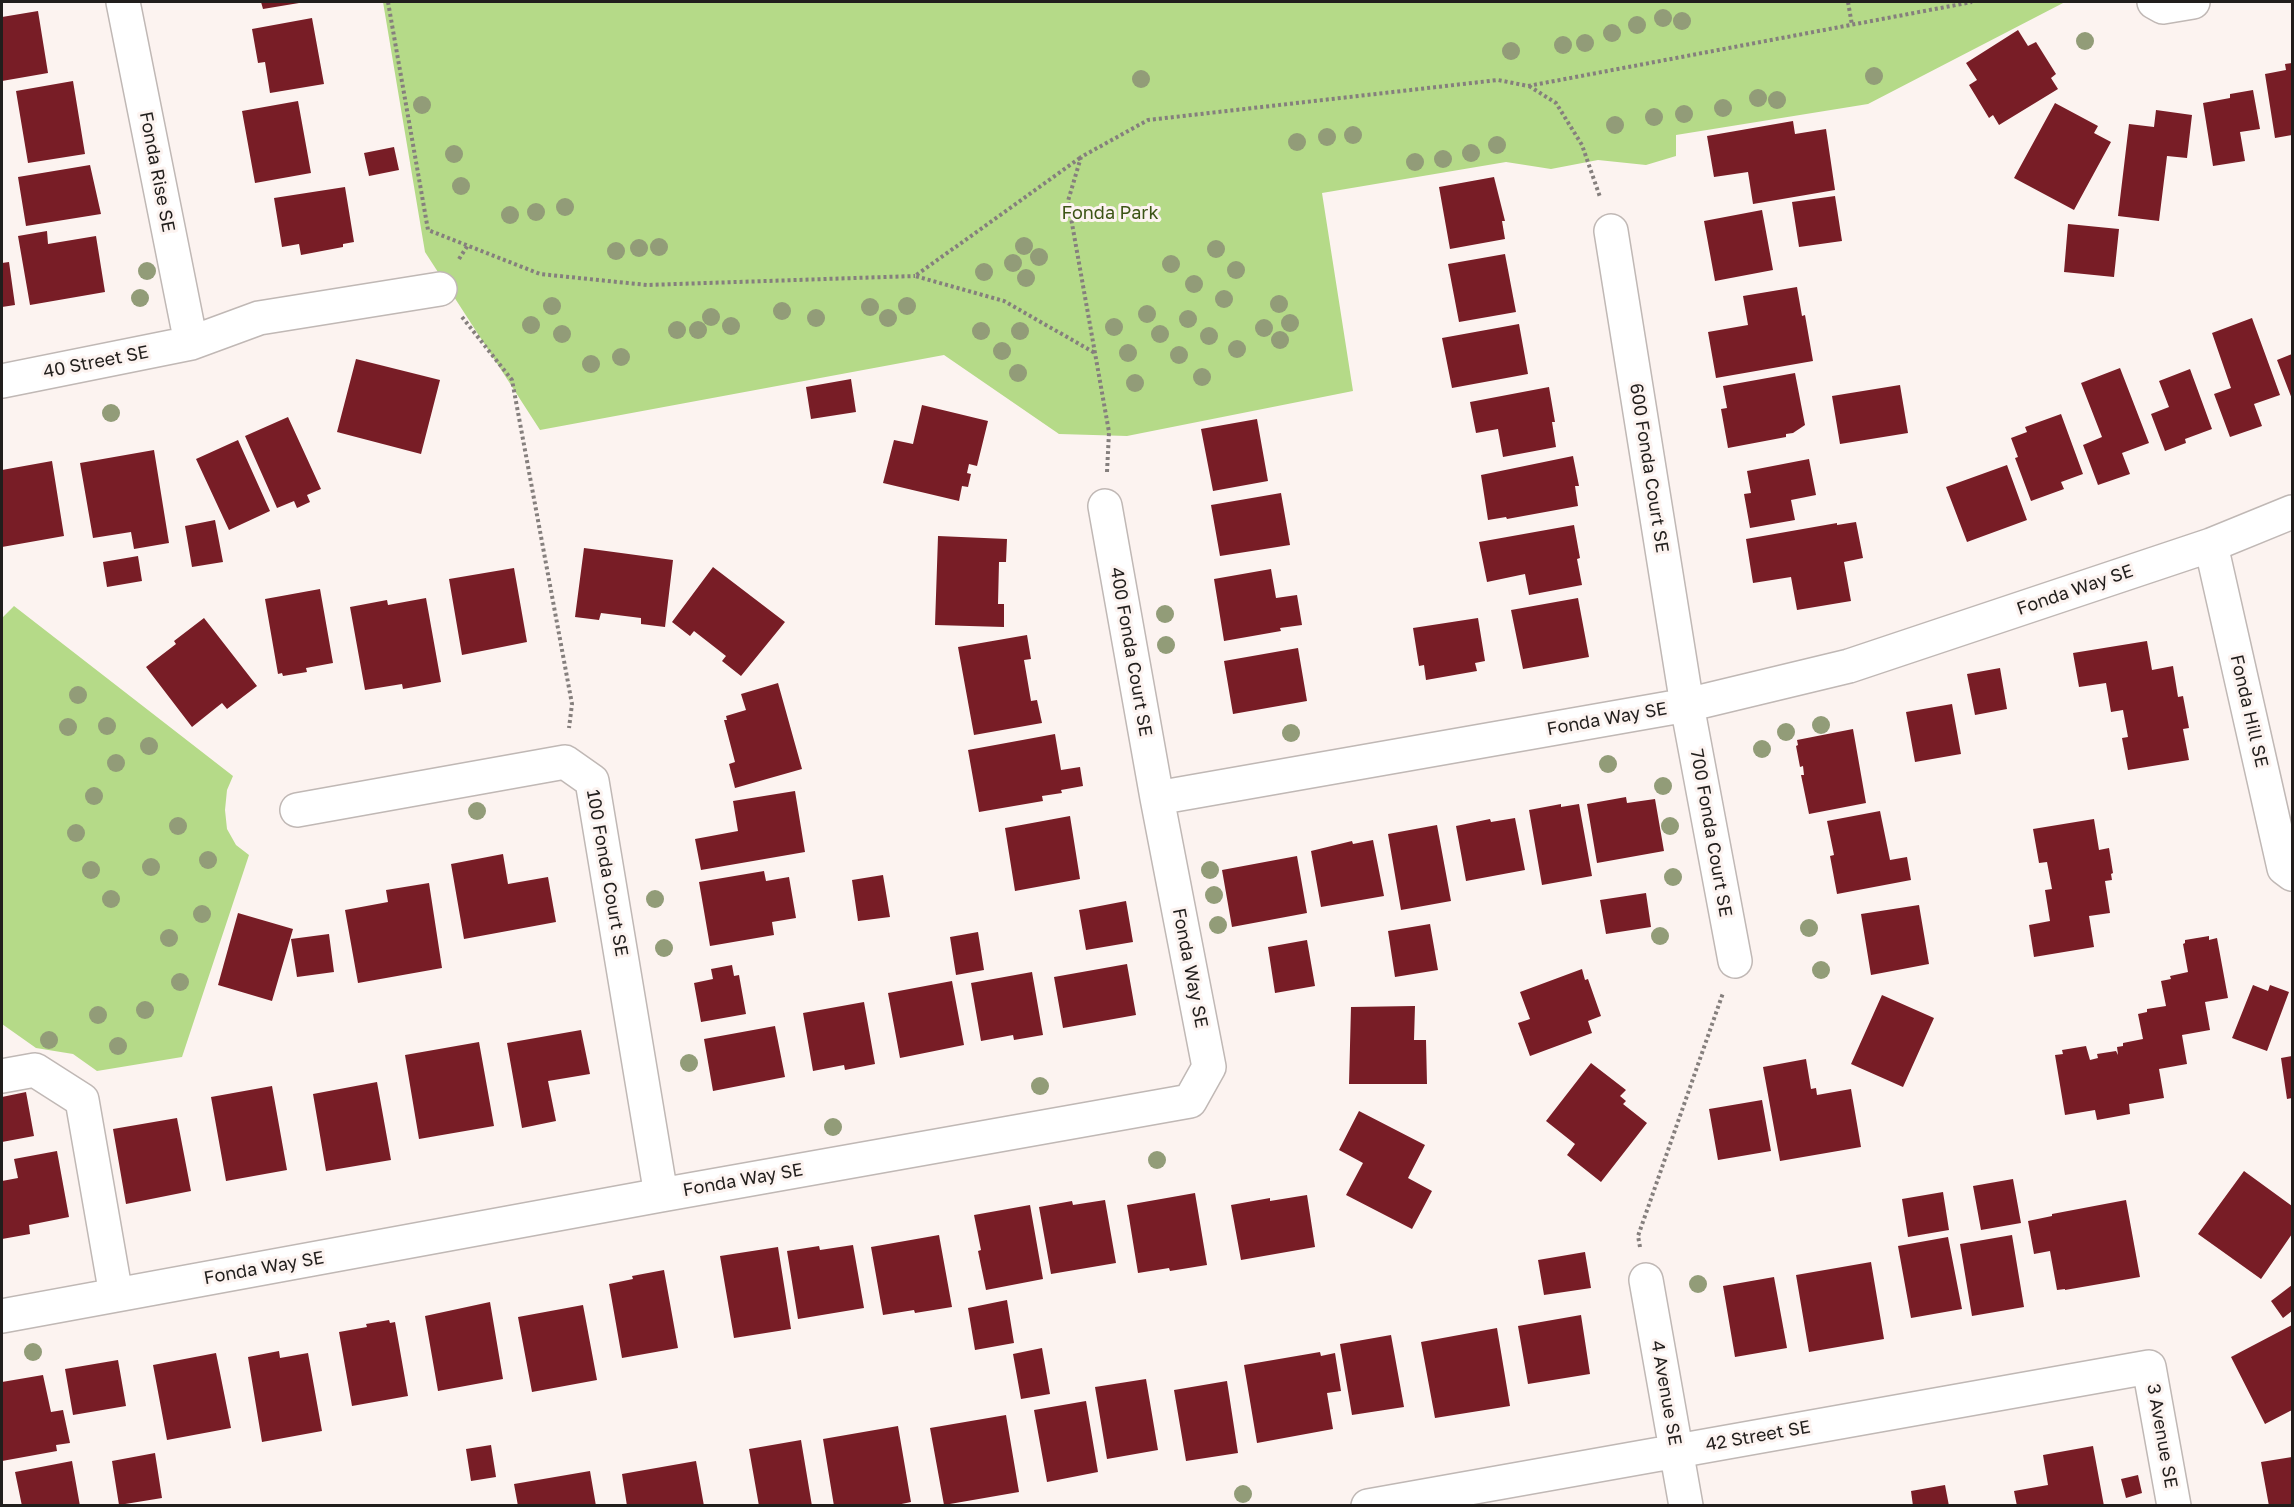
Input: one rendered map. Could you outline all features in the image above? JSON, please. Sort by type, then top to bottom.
[{"type":"street","name":"Fonda Rise SE","points":[[123,2],[191,343]]},
{"type":"street","points":[[2154,2],[2163,7],[2193,2]]},
{"type":"street","name":"600 Fonda Court SE","points":[[1611,231],[1688,705]]},
{"type":"street","name":"40 Street SE","points":[[2,381],[191,343],[260,318],[440,290]]},
{"type":"street","name":"400 Fonda Court SE","points":[[1105,506],[1157,798]]},
{"type":"street","name":"Fonda Way SE","points":[[2,1316],[1190,1101],[1209,1067],[1157,798],[1688,705],[1849,666],[2211,545],[2292,512]]},
{"type":"street","name":"Fonda Hill SE","points":[[2211,545],[2284,868],[2292,873]]},
{"type":"street","name":"700 Fonda Court SE","points":[[1688,705],[1735,962]]},
{"type":"street","points":[[297,810],[566,762]]},
{"type":"street","name":"100 Fonda Court SE","points":[[566,762],[592,781],[661,1195]]},
{"type":"street","points":[[2,1076],[34,1070],[82,1100],[116,1295]]},
{"type":"street","name":"4 Avenue SE","points":[[1646,1280],[1686,1506]]},
{"type":"street","name":"42 Street SE","points":[[1368,1506],[2149,1367]]},
{"type":"street","name":"3 Avenue SE","points":[[2149,1367],[2174,1506]]},
{"type":"path","points":[[388,2],[428,230],[540,274],[647,285],[915,276],[1004,301],[1095,353]]},
{"type":"path","points":[[1848,2],[1852,25]]},
{"type":"path","points":[[1528,86],[1972,2]]},
{"type":"path","points":[[915,276],[1081,157],[1148,120],[1498,80],[1528,86],[1556,103],[1582,145],[1611,231]]},
{"type":"path","points":[[1081,157],[1068,201],[1109,432],[1105,506]]},
{"type":"path","points":[[440,290],[512,380],[572,704],[566,762]]},
{"type":"path","points":[[1646,1280],[1638,1236],[1735,962]]},
{"type":"green space","name":"Fonda Park","points":[[383,2],[2065,2],[1868,104],[1676,135],[1676,156],[1646,165],[1598,160],[1551,169],[1506,162],[1322,193],[1353,391],[1127,436],[1059,434],[944,355],[540,430],[425,252]]},
{"type":"green space","points":[[14,606],[233,776],[227,790],[225,810],[227,829],[236,845],[249,855],[182,1057],[97,1071],[73,1054],[36,1048],[2,1024],[2,618]]},
{"type":"building","points":[[261,2],[299,2],[299,3],[263,9]]},
{"type":"building","points":[[38,11],[48,73],[2,81],[2,17]]},
{"type":"building","points":[[312,18],[324,84],[270,93],[265,62],[258,63],[252,29]]},
{"type":"building","points":[[2018,30],[2028,46],[2036,42],[2056,74],[2051,78],[2058,89],[1999,125],[1993,115],[1989,118],[1969,85],[1977,80],[1966,63]]},
{"type":"building","points":[[2292,63],[2292,135],[2275,138],[2265,74],[2286,70],[2285,64]]},
{"type":"building","points":[[73,81],[85,154],[28,163],[16,91]]},
{"type":"building","points":[[2253,90],[2260,129],[2240,132],[2245,161],[2213,166],[2203,103],[2230,98],[2230,94]]},
{"type":"building","points":[[298,101],[311,173],[255,183],[242,111]]},
{"type":"building","points":[[2055,103],[2098,126],[2094,133],[2111,142],[2074,210],[2014,178]]},
{"type":"building","points":[[2156,110],[2192,115],[2187,158],[2167,156],[2159,221],[2118,216],[2129,124],[2154,127]]},
{"type":"building","points":[[1793,121],[1795,134],[1826,129],[1835,190],[1753,204],[1748,172],[1714,177],[1707,136]]},
{"type":"building","points":[[394,147],[399,170],[369,176],[364,153]]},
{"type":"building","points":[[90,165],[101,214],[26,226],[18,177]]},
{"type":"building","points":[[1494,177],[1505,221],[1502,221],[1505,239],[1450,249],[1439,187]]},
{"type":"building","points":[[345,187],[354,242],[343,244],[343,247],[301,255],[299,244],[282,247],[274,198]]},
{"type":"building","points":[[1835,196],[1842,241],[1799,247],[1792,202]]},
{"type":"building","points":[[1762,210],[1773,270],[1715,281],[1704,221]]},
{"type":"building","points":[[2068,224],[2119,229],[2114,277],[2064,272]]},
{"type":"building","points":[[47,231],[48,244],[96,236],[105,292],[30,305],[18,236]]},
{"type":"building","points":[[1505,254],[1516,312],[1459,322],[1448,264]]},
{"type":"building","points":[[9,262],[15,305],[2,307],[2,263]]},
{"type":"building","points":[[1797,287],[1802,316],[1805,315],[1813,361],[1716,378],[1708,332],[1748,325],[1743,296]]},
{"type":"building","points":[[2252,318],[2280,395],[2254,404],[2262,426],[2230,437],[2214,394],[2231,388],[2212,333]]},
{"type":"building","points":[[1519,324],[1528,374],[1452,388],[1442,338]]},
{"type":"building","points":[[2292,354],[2292,399],[2277,360]]},
{"type":"building","points":[[356,359],[440,380],[421,454],[337,432]]},
{"type":"building","points":[[2120,368],[2149,443],[2122,453],[2130,474],[2098,485],[2083,445],[2102,437],[2081,383]]},
{"type":"building","points":[[2190,369],[2212,429],[2185,439],[2186,443],[2165,451],[2151,414],[2169,407],[2159,381]]},
{"type":"building","points":[[1795,373],[1805,425],[1793,433],[1786,434],[1786,437],[1728,448],[1721,409],[1727,408],[1723,386]]},
{"type":"building","points":[[851,379],[856,412],[811,419],[806,387]]},
{"type":"building","points":[[1900,385],[1908,433],[1840,444],[1832,396]]},
{"type":"building","points":[[1549,387],[1555,422],[1552,422],[1556,447],[1503,457],[1498,429],[1476,433],[1470,402]]},
{"type":"building","points":[[922,405],[988,421],[977,466],[969,464],[967,473],[971,474],[968,487],[962,486],[959,501],[883,483],[894,440],[913,444]]},
{"type":"building","points":[[2061,414],[2083,474],[2061,482],[2064,489],[2031,501],[2015,458],[2018,457],[2011,438],[2027,432],[2025,427]]},
{"type":"building","points":[[288,417],[321,489],[307,495],[310,502],[297,508],[294,501],[277,508],[245,436]]},
{"type":"building","points":[[1257,419],[1268,481],[1213,491],[1201,429]]},
{"type":"building","points":[[238,440],[270,511],[229,530],[196,459]]},
{"type":"building","points":[[154,450],[169,543],[134,549],[131,532],[93,538],[80,463]]},
{"type":"building","points":[[1573,456],[1579,486],[1575,486],[1578,506],[1507,519],[1506,517],[1488,520],[1481,475]]},
{"type":"building","points":[[1809,459],[1816,495],[1791,500],[1795,520],[1750,528],[1744,494],[1751,493],[1747,471]]},
{"type":"building","points":[[52,461],[64,536],[2,547],[2,470]]},
{"type":"building","points":[[2007,465],[2027,520],[1967,542],[1946,487]]},
{"type":"building","points":[[1281,493],[1290,545],[1220,556],[1211,505]]},
{"type":"building","points":[[215,520],[223,562],[192,567],[185,526]]},
{"type":"building","points":[[1856,522],[1863,558],[1844,562],[1851,601],[1797,610],[1791,577],[1753,583],[1746,539],[1837,523],[1837,525]]},
{"type":"building","points":[[1574,525],[1582,585],[1529,595],[1525,574],[1487,582],[1479,542]]},
{"type":"building","points":[[938,536],[1007,539],[1006,562],[999,562],[998,604],[1004,604],[1004,627],[935,625]]},
{"type":"building","points":[[584,548],[673,560],[665,627],[641,624],[641,618],[601,613],[599,620],[575,617]]},
{"type":"building","points":[[138,556],[142,581],[107,587],[103,562]]},
{"type":"building","points":[[713,567],[785,622],[741,676],[722,661],[726,656],[694,631],[690,636],[672,622]]},
{"type":"building","points":[[514,568],[527,642],[462,655],[449,579]]},
{"type":"building","points":[[1271,569],[1276,598],[1297,595],[1302,625],[1224,641],[1214,579]]},
{"type":"building","points":[[320,589],[333,663],[306,668],[307,672],[283,676],[282,673],[278,674],[265,599]]},
{"type":"building","points":[[426,598],[441,682],[403,689],[402,684],[365,690],[350,607],[387,600],[388,605]]},
{"type":"building","points":[[1578,598],[1589,657],[1523,669],[1511,610]]},
{"type":"building","points":[[204,618],[257,686],[227,709],[222,703],[192,727],[146,667]]},
{"type":"building","points":[[1478,618],[1485,661],[1475,663],[1477,671],[1426,680],[1424,665],[1419,666],[1413,628]]},
{"type":"building","points":[[1027,635],[1031,659],[1024,660],[1031,701],[1037,700],[1042,723],[974,735],[958,647]]},
{"type":"building","points":[[2147,641],[2152,670],[2173,666],[2178,697],[2183,696],[2189,728],[2183,729],[2189,760],[2128,770],[2122,738],[2128,737],[2123,710],[2111,712],[2106,683],[2079,687],[2073,653]]},
{"type":"building","points":[[1298,648],[1307,701],[1233,714],[1224,661]]},
{"type":"building","points":[[2000,668],[2007,709],[1975,715],[1967,674]]},
{"type":"building","points":[[778,683],[802,769],[735,788],[729,764],[735,762],[724,720],[727,720],[726,716],[746,710],[741,694]]},
{"type":"building","points":[[1952,704],[1961,754],[1915,762],[1906,712]]},
{"type":"building","points":[[1853,729],[1866,803],[1809,814],[1801,775],[1804,775],[1803,766],[1800,767],[1796,746],[1798,745],[1797,740]]},
{"type":"building","points":[[1055,734],[1061,770],[1080,767],[1083,786],[1061,790],[1062,793],[1042,796],[1043,801],[979,812],[968,750]]},
{"type":"building","points":[[795,791],[805,852],[701,870],[695,839],[738,831],[733,801]]},
{"type":"building","points":[[1626,797],[1627,803],[1655,799],[1664,851],[1597,863],[1587,804]]},
{"type":"building","points":[[1561,804],[1561,807],[1579,804],[1592,876],[1542,885],[1529,810]]},
{"type":"building","points":[[1880,811],[1890,860],[1907,857],[1911,880],[1837,894],[1830,856],[1834,855],[1827,821]]},
{"type":"building","points":[[1070,816],[1080,879],[1015,891],[1005,828]]},
{"type":"building","points":[[1515,818],[1525,870],[1466,881],[1456,826],[1490,819],[1491,822]]},
{"type":"building","points":[[2094,819],[2099,850],[2109,848],[2113,873],[2111,874],[2112,880],[2105,881],[2110,913],[2089,916],[2094,947],[2034,957],[2029,925],[2050,921],[2045,890],[2052,889],[2047,862],[2039,863],[2033,829]]},
{"type":"building","points":[[1437,825],[1451,901],[1401,910],[1388,834]]},
{"type":"building","points":[[1373,840],[1384,896],[1321,907],[1311,851],[1352,841],[1353,844]]},
{"type":"building","points":[[503,854],[508,884],[548,877],[556,922],[464,939],[451,864]]},
{"type":"building","points":[[1297,856],[1307,913],[1232,927],[1222,870]]},
{"type":"building","points":[[764,871],[766,881],[789,877],[796,918],[772,922],[774,935],[710,946],[699,882]]},
{"type":"building","points":[[883,875],[890,917],[858,921],[852,880]]},
{"type":"building","points":[[429,883],[442,968],[358,983],[345,910],[388,902],[386,890]]},
{"type":"building","points":[[1646,893],[1651,927],[1606,934],[1600,900]]},
{"type":"building","points":[[1126,901],[1133,942],[1086,950],[1079,910]]},
{"type":"building","points":[[1919,905],[1929,964],[1871,975],[1861,914]]},
{"type":"building","points":[[238,913],[293,929],[272,1001],[218,985]]},
{"type":"building","points":[[1430,924],[1438,970],[1395,977],[1388,931]]},
{"type":"building","points":[[978,932],[984,970],[956,975],[950,937]]},
{"type":"building","points":[[329,934],[334,972],[297,977],[291,939]]},
{"type":"building","points":[[2209,936],[2209,940],[2217,938],[2228,998],[2205,1002],[2210,1030],[2182,1035],[2187,1064],[2159,1069],[2164,1098],[2129,1104],[2130,1114],[2097,1120],[2095,1110],[2065,1115],[2055,1055],[2063,1054],[2062,1050],[2086,1046],[2090,1060],[2098,1058],[2097,1054],[2116,1051],[2118,1055],[2117,1047],[2123,1046],[2123,1043],[2143,1039],[2138,1014],[2147,1012],[2147,1009],[2166,1006],[2161,981],[2171,979],[2170,976],[2188,972],[2183,944],[2185,940]]},
{"type":"building","points":[[1307,940],[1315,986],[1275,993],[1268,947]]},
{"type":"building","points":[[1127,964],[1136,1015],[1063,1028],[1054,977]]},
{"type":"building","points":[[732,965],[734,976],[739,975],[746,1014],[701,1022],[694,983],[713,979],[711,969]]},
{"type":"building","points":[[1582,969],[1585,980],[1588,979],[1601,1016],[1588,1021],[1592,1033],[1530,1056],[1518,1023],[1530,1019],[1520,992]]},
{"type":"building","points":[[1032,972],[1043,1035],[1014,1040],[1013,1035],[981,1041],[971,983]]},
{"type":"building","points":[[952,981],[964,1045],[900,1058],[888,993]]},
{"type":"building","points":[[2253,985],[2268,991],[2270,985],[2289,992],[2267,1051],[2232,1038]]},
{"type":"building","points":[[1882,995],[1934,1018],[1903,1087],[1851,1064]]},
{"type":"building","points":[[864,1002],[875,1064],[845,1070],[844,1065],[813,1071],[803,1013]]},
{"type":"building","points":[[1415,1006],[1414,1040],[1426,1040],[1427,1084],[1349,1084],[1351,1007]]},
{"type":"building","points":[[775,1026],[785,1077],[713,1091],[704,1039]]},
{"type":"building","points":[[581,1030],[590,1074],[548,1081],[556,1121],[522,1128],[507,1043]]},
{"type":"building","points":[[479,1042],[494,1126],[419,1139],[405,1055]]},
{"type":"building","points":[[2292,1056],[2292,1098],[2287,1099],[2281,1058]]},
{"type":"building","points":[[1806,1059],[1811,1089],[1816,1088],[1817,1095],[1851,1089],[1861,1147],[1780,1161],[1763,1067]]},
{"type":"building","points":[[1591,1063],[1626,1090],[1620,1096],[1626,1101],[1623,1104],[1647,1123],[1601,1182],[1567,1155],[1575,1144],[1546,1121]]},
{"type":"building","points":[[377,1082],[391,1160],[326,1171],[313,1094]]},
{"type":"building","points":[[272,1086],[287,1170],[226,1181],[211,1097]]},
{"type":"building","points":[[26,1092],[34,1136],[2,1142],[2,1097]]},
{"type":"building","points":[[1762,1100],[1771,1151],[1718,1160],[1709,1109]]},
{"type":"building","points":[[1359,1111],[1425,1145],[1408,1178],[1432,1191],[1412,1229],[1346,1195],[1363,1163],[1339,1150]]},
{"type":"building","points":[[177,1118],[191,1191],[126,1204],[113,1129]]},
{"type":"building","points":[[57,1151],[69,1217],[29,1225],[30,1234],[2,1239],[2,1181],[18,1178],[14,1159]]},
{"type":"building","points":[[2244,1171],[2292,1206],[2292,1234],[2261,1279],[2198,1234]]},
{"type":"building","points":[[2013,1179],[2021,1223],[1981,1230],[1973,1186]]},
{"type":"building","points":[[1943,1192],[1949,1230],[1908,1237],[1902,1199]]},
{"type":"building","points":[[1195,1193],[1207,1265],[1138,1273],[1127,1205]]},
{"type":"building","points":[[1307,1195],[1315,1247],[1241,1260],[1231,1205],[1270,1198],[1270,1201]]},
{"type":"building","points":[[1105,1200],[1116,1263],[1051,1274],[1039,1207],[1072,1201],[1073,1205]]},
{"type":"building","points":[[2126,1200],[2140,1277],[2057,1290],[2050,1251],[2034,1254],[2028,1221],[2052,1216],[2052,1214]]},
{"type":"building","points":[[1030,1205],[1043,1279],[986,1290],[974,1215]]},
{"type":"building","points":[[939,1235],[952,1307],[883,1315],[871,1247]]},
{"type":"building","points":[[2012,1235],[2024,1307],[1972,1316],[1960,1244]]},
{"type":"building","points":[[1948,1237],[1962,1309],[1911,1318],[1898,1246]]},
{"type":"building","points":[[853,1245],[864,1308],[798,1319],[787,1251],[819,1246],[820,1250]]},
{"type":"building","points":[[778,1247],[791,1329],[734,1338],[720,1256]]},
{"type":"building","points":[[1585,1252],[1591,1288],[1544,1295],[1538,1260]]},
{"type":"building","points":[[1871,1262],[1884,1339],[1809,1352],[1796,1275]]},
{"type":"building","points":[[664,1270],[678,1348],[622,1358],[609,1284],[633,1279],[632,1276]]},
{"type":"building","points":[[1774,1277],[1787,1348],[1735,1357],[1723,1286]]},
{"type":"building","points":[[2292,1285],[2292,1311],[2283,1318],[2271,1301]]},
{"type":"building","points":[[1007,1300],[1014,1343],[975,1350],[968,1308]]},
{"type":"building","points":[[490,1302],[503,1379],[438,1391],[425,1316]]},
{"type":"building","points":[[583,1305],[597,1380],[532,1392],[518,1317]]},
{"type":"building","points":[[1581,1315],[1590,1374],[1528,1384],[1518,1326]]},
{"type":"building","points":[[389,1320],[390,1323],[395,1322],[408,1396],[352,1406],[339,1332]]},
{"type":"building","points":[[2292,1325],[2292,1410],[2265,1424],[2231,1357]]},
{"type":"building","points":[[1497,1328],[1510,1406],[1435,1418],[1421,1342]]},
{"type":"building","points":[[1391,1335],[1404,1407],[1352,1415],[1340,1344]]},
{"type":"building","points":[[1042,1348],[1050,1394],[1021,1399],[1013,1354]]},
{"type":"building","points":[[279,1351],[280,1358],[308,1353],[322,1431],[262,1442],[248,1357]]},
{"type":"building","points":[[1320,1352],[1321,1356],[1335,1353],[1341,1391],[1327,1393],[1333,1429],[1257,1443],[1244,1365]]},
{"type":"building","points":[[216,1353],[231,1428],[167,1440],[153,1365]]},
{"type":"building","points":[[118,1360],[126,1406],[73,1415],[65,1369]]},
{"type":"building","points":[[43,1375],[51,1412],[63,1410],[70,1443],[56,1445],[57,1451],[2,1461],[2,1382]]},
{"type":"building","points":[[1146,1379],[1158,1450],[1107,1459],[1095,1387]]},
{"type":"building","points":[[1227,1381],[1238,1453],[1186,1461],[1174,1390]]},
{"type":"building","points":[[1086,1401],[1098,1472],[1047,1482],[1034,1410]]},
{"type":"building","points":[[1006,1415],[1019,1492],[944,1505],[930,1428]]},
{"type":"building","points":[[898,1426],[911,1502],[892,1506],[834,1506],[823,1439]]},
{"type":"building","points":[[801,1440],[812,1506],[759,1506],[749,1449]]},
{"type":"building","points":[[491,1445],[496,1477],[471,1481],[466,1449]]},
{"type":"building","points":[[2093,1446],[2104,1506],[2017,1506],[2014,1491],[2048,1485],[2043,1455]]},
{"type":"building","points":[[155,1453],[162,1498],[119,1505],[112,1461]]},
{"type":"building","points":[[2292,1457],[2292,1506],[2269,1506],[2261,1462]]},
{"type":"building","points":[[72,1461],[80,1506],[22,1506],[15,1472]]},
{"type":"building","points":[[696,1461],[704,1506],[627,1506],[622,1474]]},
{"type":"building","points":[[590,1471],[596,1506],[518,1506],[514,1484]]},
{"type":"building","points":[[2138,1475],[2142,1493],[2126,1498],[2121,1479]]},
{"type":"building","points":[[1945,1485],[1949,1506],[1913,1506],[1911,1491]]}]
